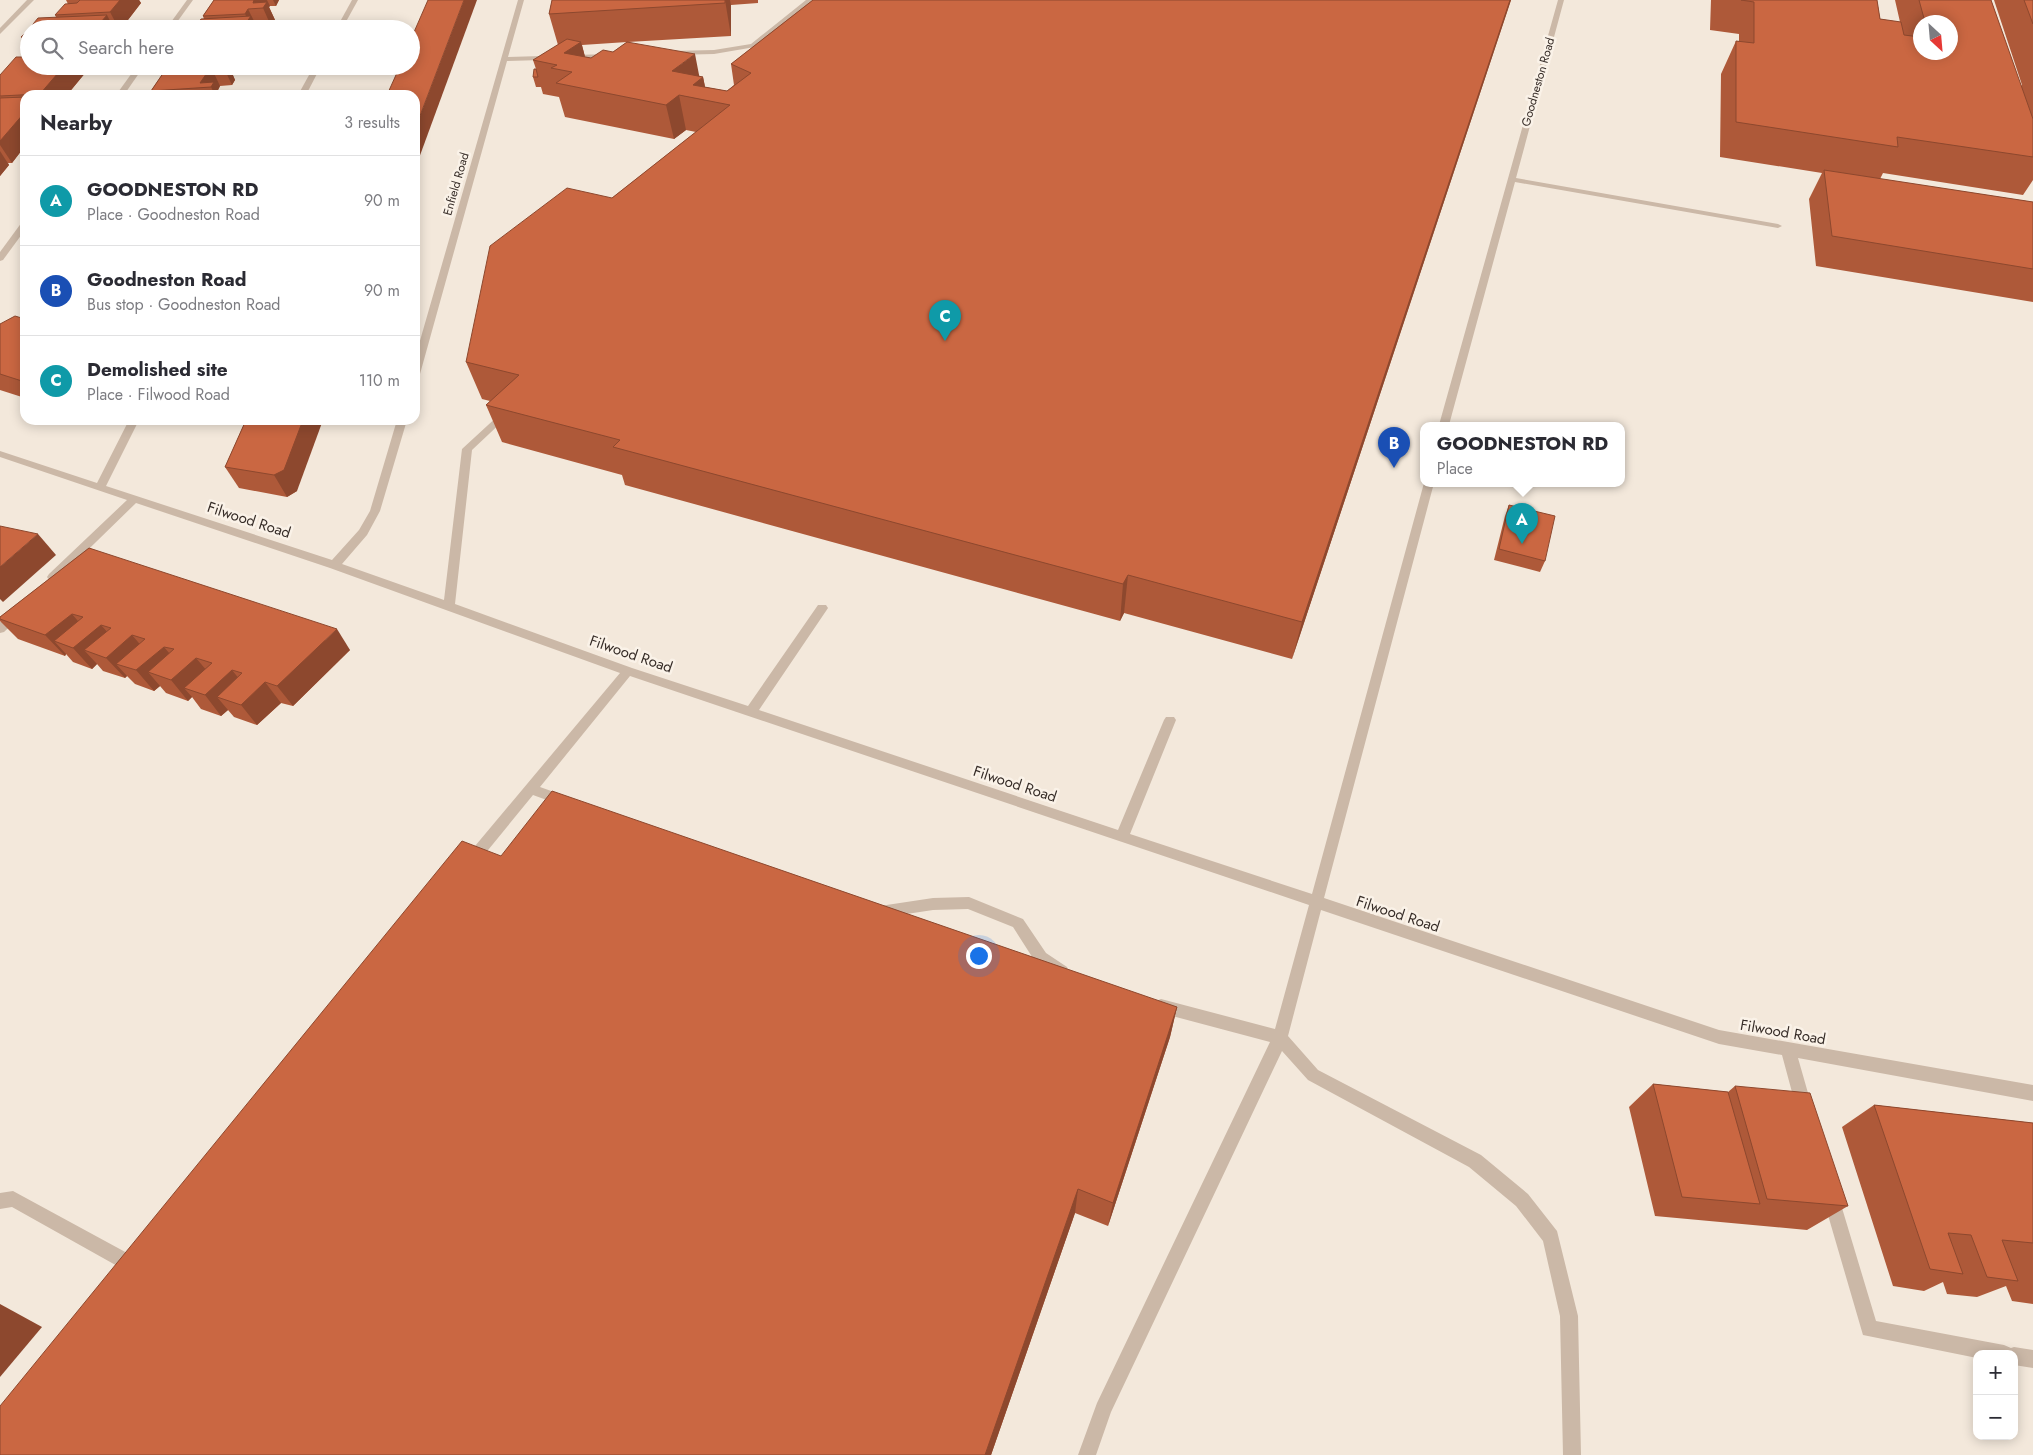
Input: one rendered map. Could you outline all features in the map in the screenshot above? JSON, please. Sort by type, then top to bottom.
[{"type":"street","points":[[0,32],[31,0]]},
{"type":"street","points":[[176,20],[190,0]]},
{"type":"street","points":[[344,20],[355,0]]},
{"type":"street","name":"Enfield Road","points":[[420,356],[520,0]]},
{"type":"street","points":[[665,54],[714,52],[753,46],[810,0]]},
{"type":"street","name":"Goodneston Road","points":[[1445,422],[1560,0]]},
{"type":"street","points":[[504,59],[616,56]]},
{"type":"street","points":[[124,90],[134,75]]},
{"type":"street","points":[[305,90],[313,75]]},
{"type":"street","points":[[1511,180],[1778,226]]},
{"type":"street","points":[[0,258],[20,231]]},
{"type":"street","points":[[449,605],[467,449],[502,416]]},
{"type":"street","points":[[100,487],[131,425]]},
{"type":"street","points":[[334,565],[363,532],[375,511],[401,425]]},
{"type":"street","name":"Filwood Road","points":[[0,454],[334,565],[628,671],[1122,836],[1316,904],[1719,1037],[2033,1093]]},
{"type":"street","points":[[1087,1455],[1103,1409],[1280,1038],[1428,487]]},
{"type":"street","points":[[42,588],[134,499]]},
{"type":"street","points":[[751,712],[822,608]]},
{"type":"street","points":[[0,629],[21,609]]},
{"type":"street","points":[[462,872],[628,671]]},
{"type":"street","points":[[1122,836],[1170,720]]},
{"type":"street","points":[[530,789],[577,806]]},
{"type":"street","points":[[865,914],[932,904],[968,903],[1018,924],[1042,958],[1073,980]]},
{"type":"street","points":[[1147,1003],[1280,1038],[1313,1075],[1475,1161],[1522,1200],[1551,1237],[1569,1316],[1572,1455]]},
{"type":"street","points":[[1788,1049],[1809,1124]]},
{"type":"street","points":[[1826,1180],[1869,1329],[1982,1350]]},
{"type":"street","points":[[0,1201],[13,1199],[136,1268]]},
{"type":"street","points":[[123,1282],[148,1252]]},
{"type":"street","points":[[2018,1357],[2033,1359]]},
{"type":"building","points":[[80,0],[120,0],[110,12],[55,15],[65,4],[77,3]]},
{"type":"building","points":[[214,0],[254,0],[253,3],[267,2],[263,8],[248,9],[245,14],[203,16]]},
{"type":"building","points":[[428,0],[464,0],[420,116],[420,90],[389,90],[396,75],[420,75],[419,20]]},
{"type":"building","points":[[552,0],[725,0],[725,3],[549,14]]},
{"type":"building","points":[[813,0],[1510,0],[1302,622],[1128,575],[1123,584],[613,447],[620,440],[486,405],[519,375],[466,362],[490,246],[567,188],[612,198],[730,105],[679,95],[666,105],[556,83],[572,72],[551,68],[557,65],[533,60],[567,39],[581,42],[564,53],[591,58],[603,50],[613,52],[627,42],[695,54],[672,71],[703,77],[693,85],[727,91],[751,73],[731,64]]},
{"type":"building","points":[[1741,0],[1877,0],[1880,19],[1901,22],[1904,35],[1913,36],[1913,60],[1958,60],[1958,15],[1923,15],[1919,0],[1991,0],[2033,119],[2033,157],[1897,137],[1898,147],[1736,122],[1736,41],[1754,43],[1754,2]]},
{"type":"building","points":[[2024,0],[2033,0],[2033,24]]},
{"type":"building","points":[[107,15],[103,20],[36,20],[38,18]]},
{"type":"building","points":[[251,16],[248,20],[201,19]]},
{"type":"building","points":[[16,57],[20,57],[20,75],[56,75],[43,90],[20,90],[20,95],[0,96],[0,75]]},
{"type":"building","points":[[534,69],[536,69],[538,77],[533,77]]},
{"type":"building","points":[[162,75],[206,75],[200,83],[214,82],[211,87],[152,90]]},
{"type":"building","points":[[20,97],[20,118],[0,141],[0,98]]},
{"type":"building","points":[[1824,170],[2033,202],[2033,269],[1832,236]]},
{"type":"building","points":[[15,316],[20,318],[20,380],[0,374],[0,324]]},
{"type":"building","points":[[244,425],[301,425],[284,470],[274,475],[225,467]]},
{"type":"building","points":[[1509,505],[1555,516],[1545,561],[1499,549]]},
{"type":"building","points":[[0,526],[38,534],[0,567]]},
{"type":"building","points":[[89,548],[337,629],[277,686],[265,682],[241,705],[217,697],[242,673],[232,670],[205,695],[184,688],[212,663],[196,658],[171,680],[148,672],[174,649],[164,647],[136,670],[116,664],[145,639],[132,635],[106,658],[84,650],[111,628],[101,625],[73,648],[54,641],[83,617],[72,614],[45,635],[0,619],[0,617]]},
{"type":"building","points":[[552,791],[1177,1007],[1113,1203],[1078,1189],[985,1455],[0,1455],[0,1406],[462,841],[501,856]]},
{"type":"building","points":[[1653,1084],[1728,1092],[1760,1204],[1682,1197]]},
{"type":"building","points":[[1735,1086],[1810,1093],[1848,1206],[1767,1199]]},
{"type":"building","points":[[1874,1105],[2033,1123],[2033,1243],[2002,1240],[2018,1281],[1987,1277],[1971,1235],[1948,1233],[1963,1274],[1930,1269]]},
{"type":"place","name":"Demolished site","points":[[945,341]]},
{"type":"place","name":"Goodneston Road","points":[[1394,468]]},
{"type":"place","name":"GOODNESTON RD","points":[[1522,544]]}]
